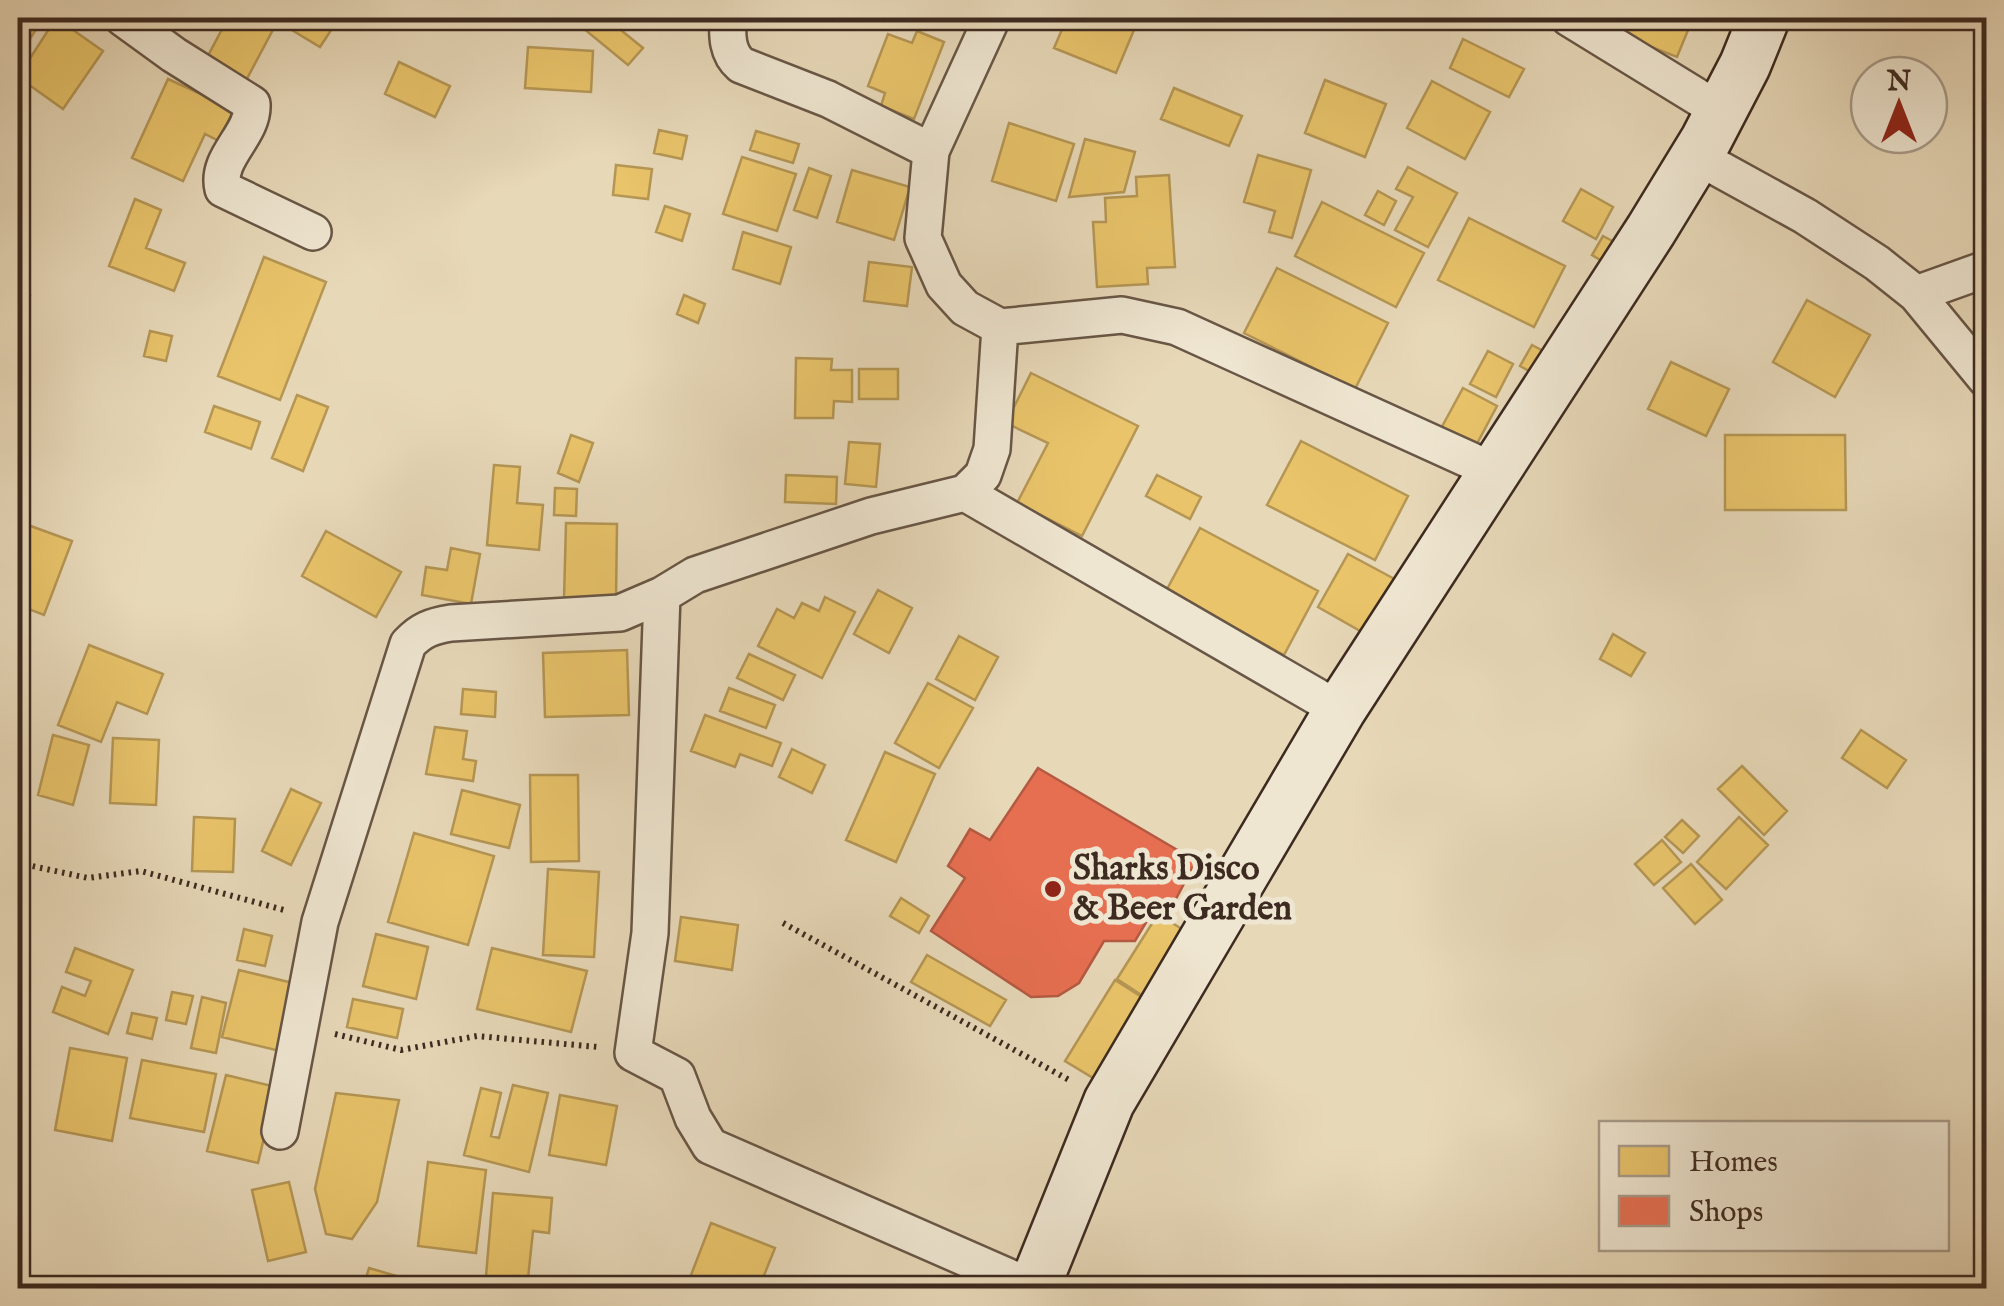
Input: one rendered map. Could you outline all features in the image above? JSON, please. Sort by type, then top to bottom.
[{"type":"street","points":[[123,18],[174,56],[252,104],[253,115],[221,174],[223,189],[313,232]]},
{"type":"street","points":[[728,18],[728,47],[732,58],[742,66],[828,99],[931,151]]},
{"type":"street","points":[[992,18],[931,151],[922,238],[944,285],[965,308],[1000,327],[1122,315],[1177,327],[1494,472]]},
{"type":"street","points":[[1570,18],[1722,112]]},
{"type":"street","points":[[662,595],[650,933],[633,1053],[676,1076],[710,1146],[1034,1288],[1109,1102],[1340,710],[1696,156],[1722,112],[1764,18]]},
{"type":"street","points":[[1696,156],[1806,216],[1877,263],[1916,294],[1986,379]]},
{"type":"street","points":[[1916,294],[1986,269]]},
{"type":"street","points":[[280,1131],[320,922],[408,644],[419,632],[452,623],[620,613],[696,575],[871,516],[965,493],[983,476],[992,449],[1000,327]]},
{"type":"street","points":[[965,493],[1340,710]]},
{"type":"path","points":[[18,864],[88,878],[140,871],[320,922]]},
{"type":"path","points":[[783,923],[1109,1102]]},
{"type":"path","points":[[299,1026],[401,1050],[477,1036],[633,1053]]},
{"type":"building: Homes","points":[[18,18],[40,23],[18,58]]},
{"type":"building: Homes","points":[[56,18],[103,51],[63,109],[18,77]]},
{"type":"building: Homes","points":[[228,18],[262,18],[276,24],[242,88],[202,67]]},
{"type":"building: Homes","points":[[272,18],[339,18],[320,47]]},
{"type":"building: Homes","points":[[584,18],[606,18],[643,48],[628,65],[578,24]]},
{"type":"building: Homes","points":[[1067,18],[1139,18],[1116,73],[1054,48]]},
{"type":"building: Homes","points":[[1597,18],[1693,18],[1677,57],[1595,25]]},
{"type":"building: Homes","points":[[917,31],[944,42],[914,119],[881,106],[885,93],[868,86],[888,34],[912,43]]},
{"type":"building: Homes","points":[[1463,39],[1524,69],[1509,97],[1450,68]]},
{"type":"building: Homes","points":[[528,47],[593,51],[591,92],[525,88]]},
{"type":"building: Homes","points":[[399,62],[450,86],[435,117],[385,94]]},
{"type":"building: Homes","points":[[168,79],[234,109],[219,141],[205,134],[183,181],[132,158]]},
{"type":"building: Homes","points":[[1325,80],[1386,104],[1365,157],[1305,133]]},
{"type":"building: Homes","points":[[1432,81],[1490,112],[1465,159],[1407,128]]},
{"type":"building: Homes","points":[[1174,88],[1242,116],[1229,146],[1161,119]]},
{"type":"building: Homes","points":[[1009,123],[1074,144],[1056,201],[992,181]]},
{"type":"building: Homes","points":[[659,130],[687,136],[682,159],[654,153]]},
{"type":"building: Homes","points":[[756,131],[799,144],[793,163],[750,150]]},
{"type":"building: Homes","points":[[1085,139],[1135,152],[1124,192],[1069,197]]},
{"type":"building: Homes","points":[[1258,155],[1311,170],[1292,238],[1269,232],[1275,211],[1244,202]]},
{"type":"building: Homes","points":[[742,157],[796,174],[777,231],[723,214]]},
{"type":"building: Homes","points":[[616,165],[652,169],[648,199],[613,195]]},
{"type":"building: Homes","points":[[1408,167],[1457,193],[1428,247],[1395,230],[1413,197],[1396,189]]},
{"type":"building: Homes","points":[[809,168],[831,176],[817,218],[794,210]]},
{"type":"building: Homes","points":[[852,170],[910,187],[894,240],[837,222]]},
{"type":"building: Homes","points":[[1169,175],[1175,267],[1147,268],[1148,284],[1097,287],[1093,222],[1106,222],[1105,198],[1137,196],[1136,177]]},
{"type":"building: Homes","points":[[1581,189],[1613,207],[1596,239],[1563,221]]},
{"type":"building: Homes","points":[[1378,191],[1396,201],[1384,225],[1365,215]]},
{"type":"building: Homes","points":[[135,199],[161,210],[146,248],[185,263],[174,291],[109,266]]},
{"type":"building: Homes","points":[[1322,202],[1424,253],[1396,307],[1295,256]]},
{"type":"building: Homes","points":[[665,206],[690,214],[682,241],[656,232]]},
{"type":"building: Homes","points":[[1469,218],[1565,266],[1534,327],[1438,280]]},
{"type":"building: Homes","points":[[743,232],[791,247],[780,284],[733,269]]},
{"type":"building: Homes","points":[[1603,236],[1618,244],[1607,264],[1592,255]]},
{"type":"building: Homes","points":[[264,257],[326,282],[280,400],[218,376]]},
{"type":"building: Homes","points":[[869,262],[912,267],[907,306],[864,301]]},
{"type":"building: Homes","points":[[1277,268],[1388,323],[1355,389],[1244,333]]},
{"type":"building: Homes","points":[[18,291],[30,296],[18,326]]},
{"type":"building: Homes","points":[[684,295],[705,304],[698,323],[677,314]]},
{"type":"building: Homes","points":[[1807,300],[1870,335],[1835,397],[1773,362]]},
{"type":"building: Homes","points":[[150,331],[172,336],[166,361],[144,356]]},
{"type":"building: Homes","points":[[1532,345],[1549,354],[1538,376],[1520,366]]},
{"type":"building: Homes","points":[[1488,351],[1513,364],[1496,397],[1470,384]]},
{"type":"building: Homes","points":[[796,358],[832,359],[831,370],[852,370],[852,402],[834,401],[833,418],[795,418]]},
{"type":"building: Homes","points":[[1671,362],[1729,389],[1706,436],[1648,409]]},
{"type":"building: Homes","points":[[859,369],[898,369],[898,399],[859,399]]},
{"type":"building: Homes","points":[[1031,373],[1138,426],[1082,536],[1017,503],[1048,443],[1006,423]]},
{"type":"building: Homes","points":[[1463,388],[1497,406],[1472,453],[1438,434]]},
{"type":"building: Homes","points":[[297,395],[328,407],[303,471],[272,458]]},
{"type":"building: Homes","points":[[214,406],[260,422],[251,449],[205,432]]},
{"type":"building: Homes","points":[[571,435],[593,443],[579,482],[558,473]]},
{"type":"building: Homes","points":[[1725,435],[1845,435],[1846,510],[1725,510]]},
{"type":"building: Homes","points":[[1301,441],[1408,496],[1375,560],[1267,505]]},
{"type":"building: Homes","points":[[849,442],[880,444],[876,487],[845,484]]},
{"type":"building: Homes","points":[[494,465],[520,467],[517,503],[543,505],[539,550],[487,545]]},
{"type":"building: Homes","points":[[786,475],[837,477],[836,504],[785,502]]},
{"type":"building: Homes","points":[[1157,475],[1201,497],[1190,519],[1146,496]]},
{"type":"building: Homes","points":[[555,488],[577,489],[576,516],[554,515]]},
{"type":"building: Homes","points":[[566,523],[617,524],[616,601],[564,600]]},
{"type":"building: Homes","points":[[28,525],[72,541],[44,615],[18,605],[18,553]]},
{"type":"building: Homes","points":[[1200,528],[1318,591],[1284,655],[1166,591]]},
{"type":"building: Homes","points":[[326,531],[401,572],[376,617],[302,576]]},
{"type":"building: Homes","points":[[451,548],[480,554],[471,604],[422,595],[426,567],[447,570]]},
{"type":"building: Homes","points":[[1348,554],[1400,582],[1369,636],[1318,607]]},
{"type":"building: Homes","points":[[878,590],[912,608],[889,653],[854,634]]},
{"type":"building: Homes","points":[[825,597],[855,612],[822,678],[758,646],[777,609],[794,618],[802,603],[819,611]]},
{"type":"building: Homes","points":[[1613,634],[1645,653],[1631,676],[1600,659]]},
{"type":"building: Homes","points":[[959,636],[998,657],[975,700],[936,679]]},
{"type":"building: Homes","points":[[89,645],[163,674],[147,714],[117,702],[101,742],[58,725]]},
{"type":"building: Homes","points":[[627,650],[629,715],[545,717],[543,653]]},
{"type":"building: Homes","points":[[749,654],[795,675],[783,700],[737,678]]},
{"type":"building: Homes","points":[[928,683],[973,708],[939,768],[895,743]]},
{"type":"building: Homes","points":[[729,688],[775,705],[766,728],[720,711]]},
{"type":"building: Homes","points":[[463,689],[496,692],[495,717],[461,714]]},
{"type":"building: Homes","points":[[705,715],[781,743],[772,766],[740,754],[735,767],[691,751]]},
{"type":"building: Homes","points":[[435,727],[467,731],[463,759],[476,761],[473,781],[426,774]]},
{"type":"building: Homes","points":[[1861,730],[1906,760],[1887,788],[1842,758]]},
{"type":"building: Homes","points":[[53,735],[89,745],[73,805],[38,795]]},
{"type":"building: Homes","points":[[113,738],[159,740],[156,805],[110,803]]},
{"type":"building: Homes","points":[[792,749],[825,765],[812,793],[779,777]]},
{"type":"building: Homes","points":[[885,752],[935,774],[896,862],[846,840]]},
{"type":"building: Homes","points":[[1742,766],[1787,811],[1764,835],[1718,789]]},
{"type":"building: Homes","points":[[530,775],[578,775],[579,861],[531,862]]},
{"type":"building: Homes","points":[[291,789],[321,803],[291,865],[262,851]]},
{"type":"building: Homes","points":[[462,790],[520,805],[509,848],[451,834]]},
{"type":"building: Homes","points":[[194,817],[235,819],[233,872],[192,871]]},
{"type":"building: Homes","points":[[1739,817],[1768,845],[1726,889],[1697,862]]},
{"type":"building: Homes","points":[[1682,820],[1699,836],[1683,853],[1665,837]]},
{"type":"building: Homes","points":[[414,833],[494,856],[468,945],[388,922]]},
{"type":"building: Homes","points":[[1662,840],[1681,862],[1654,885],[1635,864]]},
{"type":"building: Homes","points":[[1691,864],[1722,900],[1695,924],[1663,888]]},
{"type":"building: Homes","points":[[548,869],[599,872],[594,957],[543,955]]},
{"type":"building: Homes","points":[[901,898],[929,916],[919,933],[890,916]]},
{"type":"building: Homes","points":[[1158,914],[1188,933],[1146,998],[1117,979]]},
{"type":"building: Homes","points":[[681,917],[738,925],[732,970],[675,961]]},
{"type":"building: Homes","points":[[244,929],[272,936],[265,966],[237,960]]},
{"type":"building: Homes","points":[[376,934],[428,947],[416,999],[363,986]]},
{"type":"building: Homes","points":[[75,948],[133,970],[108,1034],[53,1012],[62,987],[85,996],[91,981],[66,972]]},
{"type":"building: Homes","points":[[492,948],[587,971],[571,1032],[477,1009]]},
{"type":"building: Homes","points":[[927,955],[1006,1000],[990,1026],[911,982]]},
{"type":"building: Homes","points":[[239,970],[297,984],[280,1051],[222,1037]]},
{"type":"building: Homes","points":[[1115,980],[1148,1001],[1098,1081],[1065,1061]]},
{"type":"building: Homes","points":[[172,992],[193,996],[186,1024],[166,1020]]},
{"type":"building: Homes","points":[[202,997],[226,1003],[216,1053],[191,1048]]},
{"type":"building: Homes","points":[[353,999],[403,1009],[397,1038],[347,1027]]},
{"type":"building: Homes","points":[[132,1013],[157,1018],[152,1039],[127,1033]]},
{"type":"building: Homes","points":[[70,1048],[127,1058],[112,1141],[55,1130]]},
{"type":"building: Homes","points":[[142,1060],[216,1074],[204,1132],[130,1118]]},
{"type":"building: Homes","points":[[226,1075],[276,1087],[258,1163],[207,1151]]},
{"type":"building: Homes","points":[[513,1085],[548,1093],[529,1172],[464,1155],[481,1088],[501,1093],[491,1136],[499,1138]]},
{"type":"building: Homes","points":[[336,1093],[399,1100],[377,1202],[352,1239],[326,1234],[315,1189]]},
{"type":"building: Homes","points":[[560,1095],[617,1106],[606,1165],[549,1155]]},
{"type":"building: Homes","points":[[428,1162],[486,1170],[476,1253],[418,1246]]},
{"type":"building: Homes","points":[[289,1182],[306,1252],[268,1261],[252,1190]]},
{"type":"building: Homes","points":[[493,1193],[552,1198],[549,1233],[533,1231],[527,1288],[485,1288]]},
{"type":"building: Homes","points":[[711,1223],[775,1248],[759,1288],[686,1288]]},
{"type":"building: Homes","points":[[369,1268],[424,1284],[422,1288],[363,1288]]},
{"type":"building: Shops","points":[[1038,768],[1196,861],[1168,914],[1154,909],[1135,941],[1104,941],[1079,983],[1058,996],[1031,997],[931,931],[965,878],[948,866],[970,829],[990,840]]},
{"type":"place","name":"Sharks Disco & Beer Garden","points":[[1053,889]]}]
